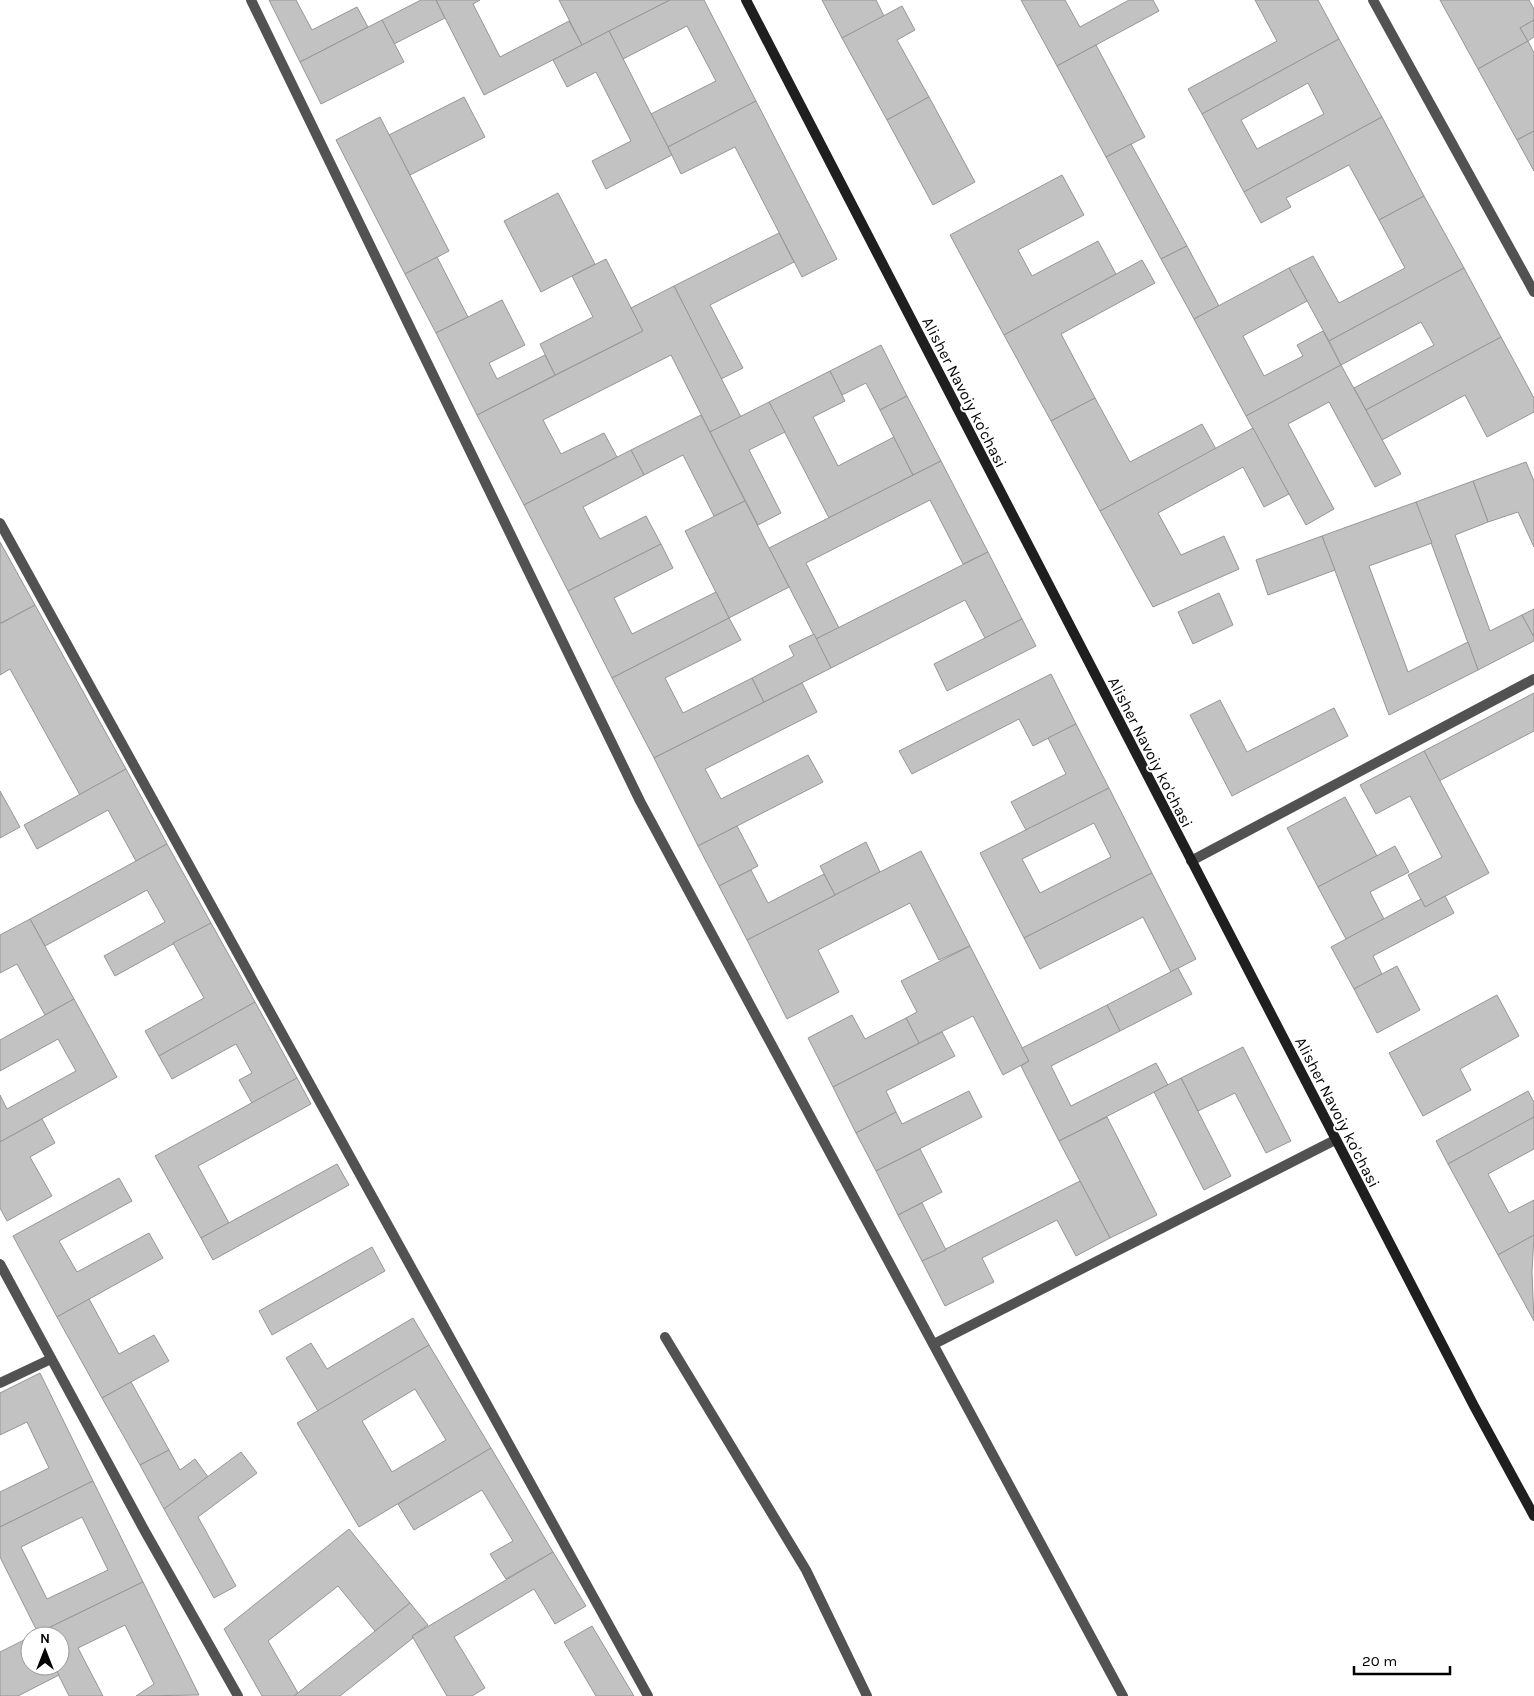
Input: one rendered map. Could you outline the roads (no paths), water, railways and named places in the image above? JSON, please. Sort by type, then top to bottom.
[{"type":"main road","name":"Alisher Navoiy ko'chasi","points":[[746,0],[1335,1140],[1474,1406],[1534,1516]]},
{"type":"street","points":[[251,0],[640,801],[1123,1696]]},
{"type":"street","points":[[1373,0],[1534,292]]},
{"type":"street","points":[[0,523],[648,1696]]},
{"type":"street","points":[[1191,860],[1534,679]]},
{"type":"street","points":[[934,1344],[1335,1140]]},
{"type":"street","points":[[0,1264],[142,1526],[238,1696]]},
{"type":"street","points":[[665,1337],[806,1570],[867,1696]]},
{"type":"street","points":[[0,1383],[51,1359]]}]
